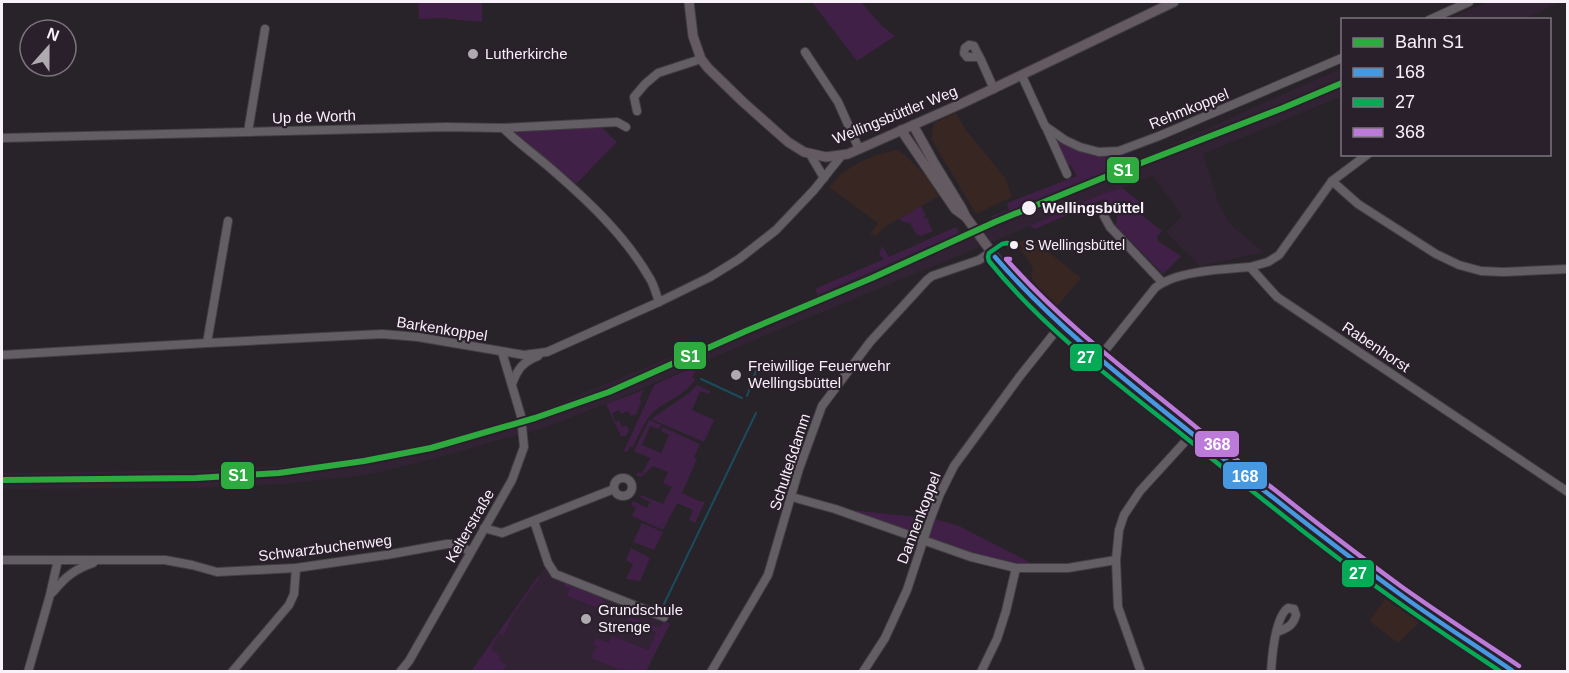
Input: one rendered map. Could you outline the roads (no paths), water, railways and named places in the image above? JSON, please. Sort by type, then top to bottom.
[{"type":"main road","name":"Wellingsbüttler Weg","points":[[689,2],[693,36],[701,59],[715,77],[799,150],[826,157],[842,155],[859,149],[914,125],[1022,76],[1174,2]]},
{"type":"main road","points":[[914,125],[928,154],[966,217],[1025,293],[1060,326],[1192,433],[1398,593],[1515,672]]},
{"type":"main road","points":[[901,130],[955,209],[966,217]]},
{"type":"street","points":[[1433,18],[1469,2]]},
{"type":"street","points":[[248,132],[265,29]]},
{"type":"street","points":[[805,52],[837,102],[859,149]]},
{"type":"street","points":[[979,57],[994,89]]},
{"type":"street","name":"Rehmkoppel","points":[[1045,126],[1080,147],[1099,152],[1119,151],[1232,106],[1341,58]]},
{"type":"street","points":[[637,111],[634,97],[658,73],[701,59]]},
{"type":"street","points":[[1022,76],[1067,174]]},
{"type":"street","name":"Up de Worth","points":[[2,138],[447,127],[503,128],[617,122],[626,127]]},
{"type":"street","points":[[503,128],[564,180],[613,228],[650,279],[659,302]]},
{"type":"street","points":[[810,154],[824,178]]},
{"type":"street","name":"Barkenkoppel","points":[[2,355],[382,334],[418,337],[524,355],[547,352],[659,302],[710,277],[740,259],[776,230],[842,155]]},
{"type":"street","points":[[1099,358],[1162,282],[1218,269],[1250,267],[1268,262],[1279,255],[1332,181],[1365,156]]},
{"type":"street","points":[[1332,181],[1358,204],[1436,254],[1459,265],[1503,272],[1568,269]]},
{"type":"street","points":[[1104,216],[1110,227],[1162,282]]},
{"type":"street","points":[[207,343],[228,221]]},
{"type":"street","name":"Schulteßdamm","points":[[711,672],[768,575],[799,469],[822,406],[870,342],[932,276],[979,260],[992,252]]},
{"type":"street","name":"Rabenhorst","points":[[1250,267],[1277,297],[1568,492]]},
{"type":"street","name":"Dannenkoppel","points":[[863,672],[897,615],[940,494],[954,466],[1060,326]]},
{"type":"street","name":"Kelterstraße","points":[[400,672],[409,661],[512,480],[524,447],[521,416],[502,352]]},
{"type":"street","points":[[512,384],[517,371],[527,361],[547,352]]},
{"type":"street","points":[[1141,672],[1118,608],[1116,560],[1119,530],[1140,491],[1192,433]]},
{"type":"street","points":[[484,528],[502,533],[614,489]]},
{"type":"street","points":[[792,497],[835,509],[971,557],[1016,568],[1068,568],[1116,560]]},
{"type":"street","points":[[534,521],[548,563],[555,574],[664,617]]},
{"type":"street","name":"Schwarzbuchenweg","points":[[2,560],[165,560],[217,572],[296,568],[447,544],[454,544],[470,551]]},
{"type":"street","points":[[28,672],[58,560]]},
{"type":"street","points":[[50,595],[77,569],[101,560]]},
{"type":"street","points":[[232,672],[289,605],[294,594],[296,568]]},
{"type":"street","points":[[981,672],[997,639],[1016,568]]},
{"type":"street","points":[[1271,672],[1277,632]]},
{"type":"waterway","points":[[747,396],[757,368]]},
{"type":"waterway","points":[[701,379],[742,398]]},
{"type":"waterway","points":[[664,604],[756,413]]},
{"type":"rail line","name":"S1","points":[[2,480],[196,478],[279,473],[364,461],[431,448],[535,418],[609,392],[995,222],[1341,83]]},
{"type":"place","name":"Lutherkirche","points":[[473,54]]},
{"type":"place","name":"Wellingsbüttel","points":[[1029,208]]},
{"type":"place","name":"S Wellingsbüttel","points":[[1014,245]]},
{"type":"place","name":"Freiwillige Feuerwehr Wellingsbüttel","points":[[736,375]]},
{"type":"place","name":"Grundschule Strenge","points":[[586,619]]}]
